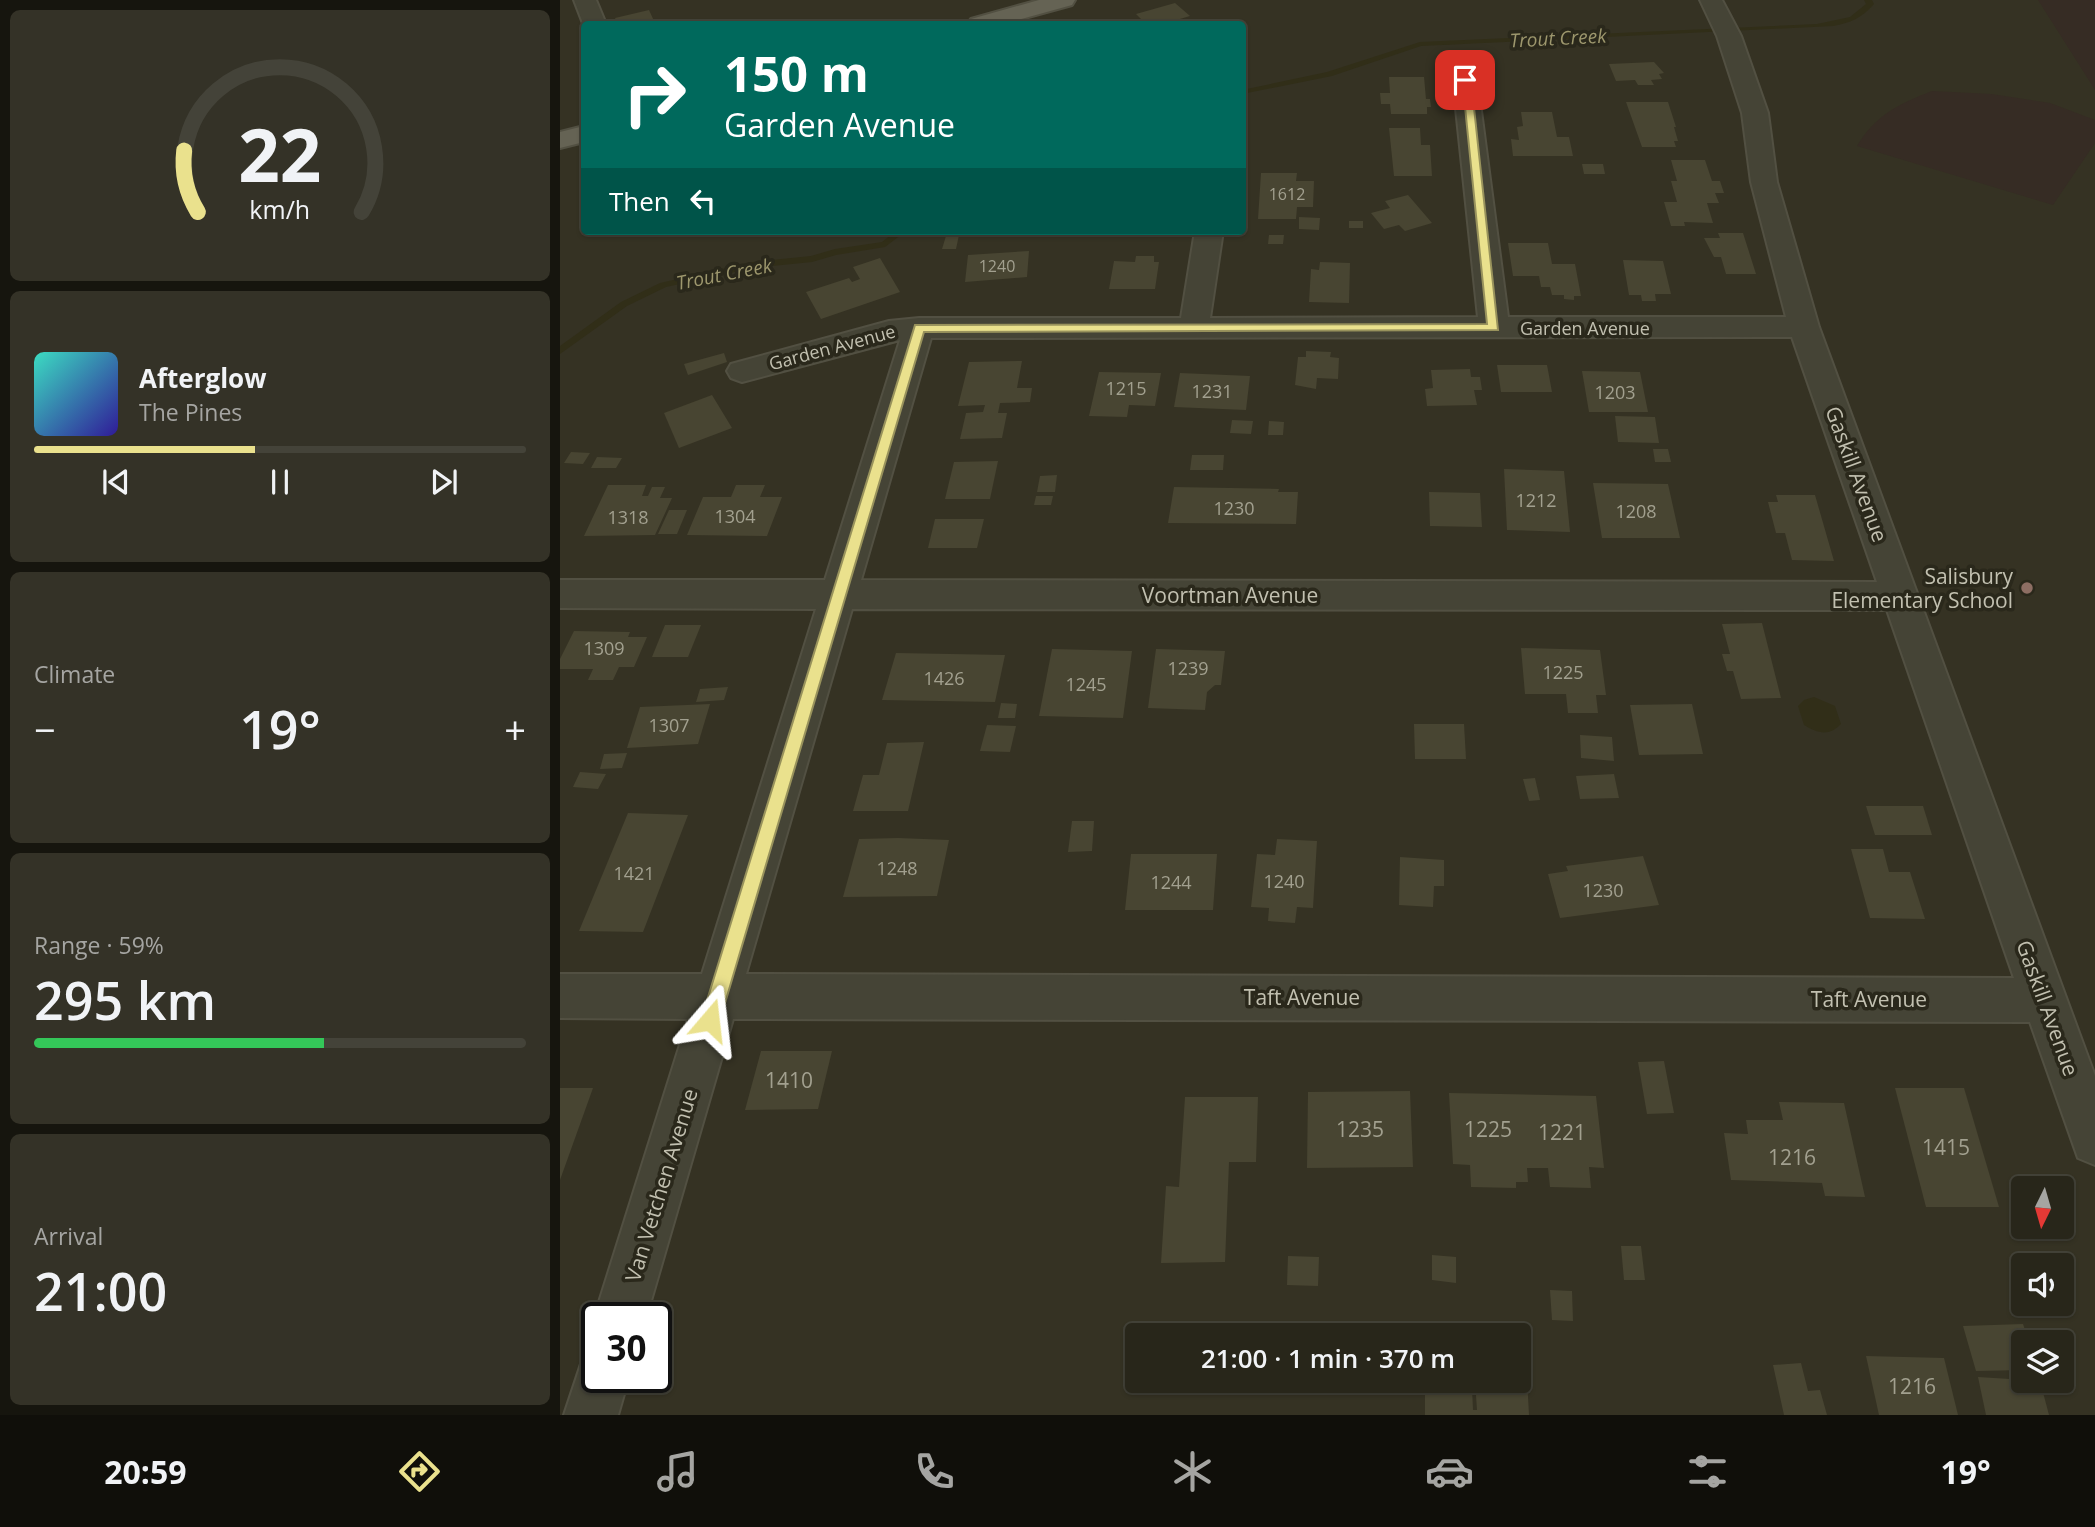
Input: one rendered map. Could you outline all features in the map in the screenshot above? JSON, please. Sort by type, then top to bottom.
[{"type":"main road","points":[[990,21],[1064,0]]},
{"type":"main road","points":[[560,141],[581,135]]},
{"type":"street","points":[[585,0],[594,21]]},
{"type":"street","name":"Gaskill Avenue","points":[[1711,0],[1725,30],[1755,113],[1764,182],[1804,327],[2095,1141]]},
{"type":"street","points":[[1465,80],[1494,328]]},
{"type":"street","points":[[1194,328],[1208,235]]},
{"type":"street","name":"Garden Avenue","points":[[742,371],[889,331],[919,328],[1804,327]]},
{"type":"street","name":"Van Vetchen Avenue","points":[[625,1302],[919,328]]},
{"type":"street","name":"Voortman Avenue","points":[[560,594],[1900,596]]},
{"type":"street","name":"Taft Avenue","points":[[560,996],[2045,1000]]},
{"type":"street","points":[[591,1415],[597,1393]]},
{"type":"shaded area","points":[[2038,0],[2095,0],[2095,90]]},
{"type":"shaded area","points":[[1932,91],[1991,94],[2050,103],[2095,120],[2095,143],[2053,205],[1857,146],[1880,118]]},
{"type":"shaded area","points":[[1814,697],[1835,706],[1841,724],[1832,731],[1823,732],[1804,725],[1798,706],[1804,700]]},
{"type":"building","points":[[1175,3],[1190,16],[1173,21],[1143,21],[1136,14]]},
{"type":"building","points":[[649,10],[654,21],[616,21],[615,18]]},
{"type":"building","points":[[1654,62],[1664,73],[1659,74],[1662,79],[1651,80],[1654,85],[1638,85],[1635,80],[1616,81],[1609,64]]},
{"type":"building","points":[[1389,77],[1424,77],[1426,99],[1430,99],[1431,107],[1427,107],[1427,114],[1391,114],[1390,104],[1381,104],[1380,93],[1390,93]]},
{"type":"building","points":[[1626,102],[1668,102],[1676,127],[1676,147],[1642,147]]},
{"type":"building","points":[[1521,112],[1552,112],[1557,137],[1569,137],[1573,156],[1513,156],[1511,139],[1519,140],[1517,127],[1523,126]]},
{"type":"building","points":[[1389,128],[1420,128],[1421,145],[1430,145],[1432,176],[1394,176]]},
{"type":"building","points":[[1671,160],[1705,160],[1712,181],[1720,181],[1724,193],[1715,193],[1719,203],[1707,203],[1713,223],[1684,222],[1685,226],[1671,226],[1664,202],[1677,202],[1671,181],[1677,181]]},
{"type":"building","points":[[1582,164],[1603,164],[1605,174],[1584,174]]},
{"type":"building","points":[[1261,173],[1297,173],[1296,181],[1314,181],[1313,207],[1297,207],[1296,219],[1258,219]]},
{"type":"building","points":[[1408,195],[1432,223],[1405,231],[1399,225],[1384,229],[1371,213],[1390,208],[1385,201]]},
{"type":"building","points":[[1299,217],[1320,218],[1319,230],[1299,229]]},
{"type":"building","points":[[1349,221],[1363,221],[1363,228],[1349,228]]},
{"type":"building","points":[[1718,233],[1743,233],[1756,274],[1726,274],[1721,257],[1714,257],[1704,238],[1720,238]]},
{"type":"building","points":[[959,235],[956,249],[942,249],[946,236]]},
{"type":"building","points":[[1269,235],[1284,235],[1283,244],[1268,244]]},
{"type":"building","points":[[1508,243],[1548,243],[1552,264],[1575,264],[1581,296],[1574,296],[1574,300],[1564,299],[1564,295],[1552,295],[1550,287],[1541,287],[1539,276],[1513,276]]},
{"type":"building","points":[[1029,251],[1027,277],[965,282],[968,255]]},
{"type":"building","points":[[1136,256],[1154,256],[1154,262],[1159,262],[1155,289],[1109,289],[1114,261],[1135,262]]},
{"type":"building","points":[[880,258],[900,292],[821,319],[806,292],[849,278],[852,282],[860,279],[853,267]]},
{"type":"building","points":[[1623,260],[1663,261],[1671,294],[1655,294],[1656,301],[1642,301],[1641,295],[1629,295]]},
{"type":"building","points":[[1320,262],[1350,263],[1349,303],[1309,302],[1311,269],[1319,270]]},
{"type":"building","points":[[1306,351],[1331,352],[1330,357],[1339,358],[1338,379],[1317,378],[1316,389],[1295,385],[1298,357],[1306,357]]},
{"type":"building","points":[[724,353],[727,362],[688,375],[684,364]]},
{"type":"building","points":[[1022,361],[1017,388],[1032,388],[1030,402],[1000,403],[998,413],[1007,413],[1002,438],[960,439],[966,413],[983,412],[985,405],[958,406],[969,362]]},
{"type":"building","points":[[1497,365],[1547,365],[1552,392],[1501,392]]},
{"type":"building","points":[[1470,369],[1471,377],[1480,377],[1482,390],[1474,390],[1477,405],[1427,406],[1425,389],[1433,388],[1431,370]]},
{"type":"building","points":[[1582,371],[1640,372],[1648,412],[1589,412]]},
{"type":"building","points":[[1099,372],[1161,373],[1155,406],[1129,405],[1127,417],[1089,416]]},
{"type":"building","points":[[1180,373],[1250,376],[1246,410],[1174,407]]},
{"type":"building","points":[[712,395],[732,428],[679,448],[664,413]]},
{"type":"building","points":[[1615,416],[1655,417],[1659,443],[1618,442]]},
{"type":"building","points":[[1232,420],[1253,421],[1251,434],[1230,433]]},
{"type":"building","points":[[1269,421],[1284,422],[1283,435],[1268,435]]},
{"type":"building","points":[[1653,449],[1668,449],[1671,462],[1655,462]]},
{"type":"building","points":[[571,452],[590,453],[583,464],[564,463]]},
{"type":"building","points":[[1192,455],[1224,455],[1223,470],[1190,470]]},
{"type":"building","points":[[597,457],[622,458],[616,468],[591,468]]},
{"type":"building","points":[[998,461],[990,499],[945,499],[954,462]]},
{"type":"building","points":[[1504,469],[1564,471],[1570,532],[1507,530]]},
{"type":"building","points":[[1057,475],[1055,492],[1037,492],[1040,476]]},
{"type":"building","points":[[1593,483],[1668,484],[1680,538],[1602,538]]},
{"type":"building","points":[[608,485],[646,485],[642,496],[648,496],[652,487],[665,487],[660,498],[672,498],[655,535],[584,536]]},
{"type":"building","points":[[736,485],[765,485],[760,497],[782,497],[767,536],[687,535],[703,497],[731,497]]},
{"type":"building","points":[[1174,487],[1279,489],[1278,492],[1298,492],[1296,524],[1168,523]]},
{"type":"building","points":[[1429,492],[1480,493],[1482,527],[1430,526]]},
{"type":"building","points":[[1776,495],[1815,495],[1834,561],[1792,560],[1785,533],[1776,533],[1768,502],[1778,502]]},
{"type":"building","points":[[1036,496],[1053,496],[1051,505],[1034,505]]},
{"type":"building","points":[[669,510],[687,510],[677,534],[658,534]]},
{"type":"building","points":[[935,519],[984,519],[977,548],[928,548]]},
{"type":"building","points":[[1762,623],[1781,698],[1741,699],[1733,671],[1727,671],[1722,654],[1730,654],[1722,624]]},
{"type":"building","points":[[665,625],[701,625],[688,657],[652,657]]},
{"type":"building","points":[[574,631],[630,632],[628,637],[647,637],[634,667],[619,667],[613,680],[588,680],[593,669],[560,669],[560,659]]},
{"type":"building","points":[[1521,648],[1600,650],[1606,695],[1596,695],[1598,713],[1568,713],[1566,694],[1525,694]]},
{"type":"building","points":[[1052,649],[1132,651],[1123,718],[1039,716]]},
{"type":"building","points":[[1156,649],[1225,651],[1221,685],[1215,685],[1207,692],[1205,710],[1148,708]]},
{"type":"building","points":[[896,653],[1005,655],[995,702],[882,700]]},
{"type":"building","points":[[728,687],[724,700],[696,702],[700,689]]},
{"type":"building","points":[[1001,703],[1017,704],[1015,718],[998,718]]},
{"type":"building","points":[[710,704],[698,744],[627,748],[640,707]]},
{"type":"building","points":[[1692,704],[1703,754],[1639,755],[1630,705]]},
{"type":"building","points":[[1414,724],[1464,724],[1466,759],[1415,759]]},
{"type":"building","points":[[987,725],[1016,726],[1010,752],[980,751]]},
{"type":"building","points":[[1580,735],[1612,737],[1614,761],[1581,758]]},
{"type":"building","points":[[924,742],[908,811],[853,811],[863,775],[879,775],[887,743]]},
{"type":"building","points":[[627,753],[622,768],[600,769],[604,754]]},
{"type":"building","points":[[580,772],[606,774],[598,789],[573,787]]},
{"type":"building","points":[[1614,774],[1619,798],[1580,799],[1576,776]]},
{"type":"building","points":[[1535,778],[1540,800],[1529,801],[1523,779]]},
{"type":"building","points":[[1866,806],[1923,806],[1932,835],[1875,835]]},
{"type":"building","points":[[628,813],[688,815],[643,932],[579,931]]},
{"type":"building","points":[[1072,821],[1094,821],[1092,851],[1068,852]]},
{"type":"building","points":[[859,839],[949,840],[937,896],[843,897]]},
{"type":"building","points":[[1277,839],[1317,841],[1313,908],[1297,907],[1295,923],[1268,921],[1269,908],[1251,907],[1257,854],[1275,855]]},
{"type":"building","points":[[1851,849],[1883,849],[1889,872],[1910,872],[1925,919],[1870,918]]},
{"type":"building","points":[[1131,854],[1217,854],[1213,910],[1125,910]]},
{"type":"building","points":[[1643,856],[1659,905],[1560,918],[1548,874],[1568,871],[1566,866]]},
{"type":"building","points":[[1400,857],[1444,860],[1444,886],[1434,886],[1433,907],[1399,905]]},
{"type":"building","points":[[761,1051],[832,1051],[818,1109],[745,1110]]},
{"type":"building","points":[[1664,1061],[1674,1113],[1647,1114],[1638,1062]]},
{"type":"building","points":[[560,1088],[593,1088],[560,1180]]},
{"type":"building","points":[[1895,1088],[1964,1088],[1999,1207],[1926,1207]]},
{"type":"building","points":[[1410,1091],[1413,1167],[1307,1168],[1308,1092]]},
{"type":"building","points":[[1449,1093],[1596,1096],[1604,1168],[1589,1167],[1591,1188],[1550,1187],[1548,1168],[1527,1168],[1528,1182],[1516,1182],[1516,1188],[1471,1187],[1470,1165],[1453,1164]]},
{"type":"building","points":[[1185,1097],[1258,1097],[1256,1162],[1229,1162],[1225,1262],[1161,1263],[1166,1186],[1179,1187]]},
{"type":"building","points":[[1779,1102],[1844,1103],[1865,1197],[1825,1196],[1822,1183],[1731,1180],[1724,1133],[1748,1134],[1746,1120],[1783,1120]]},
{"type":"building","points":[[1621,1246],[1641,1246],[1645,1280],[1624,1280]]},
{"type":"building","points":[[1432,1255],[1456,1257],[1456,1283],[1432,1280]]},
{"type":"building","points":[[1288,1256],[1319,1257],[1318,1286],[1287,1285]]},
{"type":"building","points":[[1550,1290],[1572,1291],[1573,1321],[1552,1320]]},
{"type":"building","points":[[2023,1324],[2025,1330],[2011,1330],[2011,1370],[1976,1371],[1963,1326]]},
{"type":"building","points":[[1866,1356],[1944,1358],[1958,1415],[1879,1415]]},
{"type":"building","points":[[1801,1363],[1808,1391],[1820,1390],[1827,1415],[1784,1415],[1773,1365]]},
{"type":"building","points":[[1978,1377],[2011,1379],[2011,1393],[2043,1393],[2049,1415],[1986,1415]]},
{"type":"building","points":[[1425,1393],[1472,1393],[1473,1410],[1477,1410],[1476,1393],[1528,1393],[1529,1415],[1425,1415]]},
{"type":"waterway","name":"Trout Creek","points":[[1246,91],[1329,74],[1420,44],[1817,26],[1859,15],[1870,4],[1868,0]]},
{"type":"waterway","name":"Trout Creek","points":[[560,351],[624,304],[663,285],[753,265],[812,259],[835,252],[885,244],[897,235]]},
{"type":"place","name":"Salisbury Elementary School","points":[[2027,588]]},
{"type":"route","points":[[710,1020],[919,328],[1494,328],[1465,80]]}]
